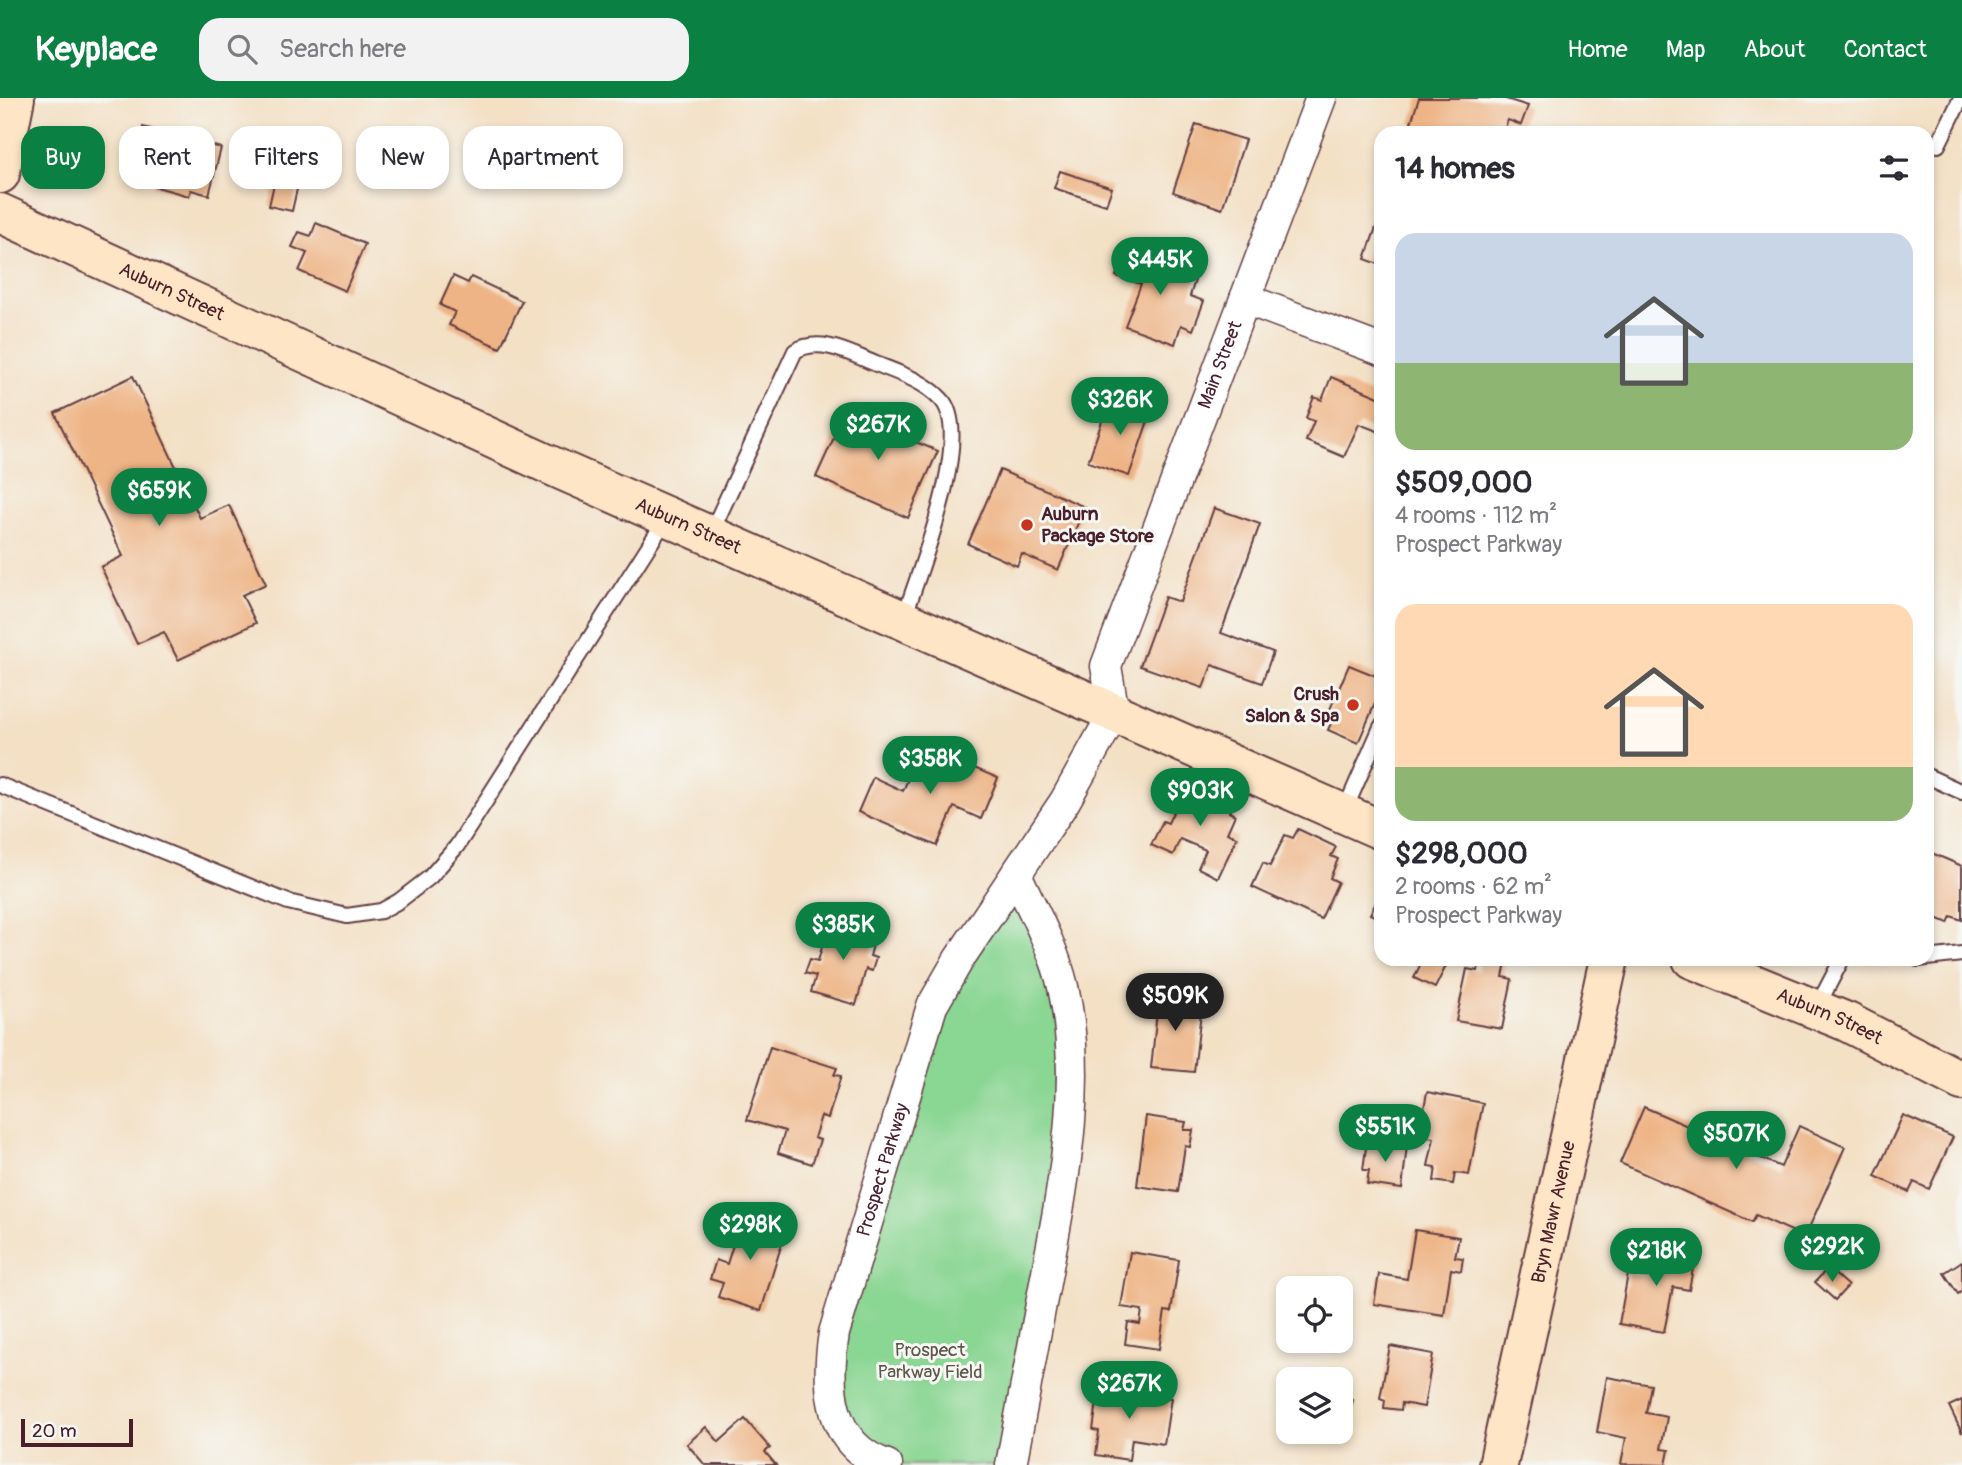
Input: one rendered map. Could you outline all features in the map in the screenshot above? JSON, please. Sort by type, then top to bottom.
[{"type":"main road","points":[[0,174],[15,98]]},
{"type":"main road","name":"Auburn Street","points":[[0,213],[667,517],[1374,827]]},
{"type":"main road","name":"Bryn Mawr Avenue","points":[[1498,1465],[1607,966]]},
{"type":"main road","name":"Auburn Street","points":[[1709,966],[1919,1056],[1962,1081]]},
{"type":"street","name":"Main Street","points":[[1114,713],[1106,667],[1321,98]]},
{"type":"street","points":[[1245,299],[1374,347]]},
{"type":"street","name":"Prospect Parkway","points":[[887,1465],[862,1451],[836,1419],[829,1373],[834,1333],[932,1006],[959,958],[1065,801],[1114,713]]},
{"type":"street","points":[[1011,1465],[1064,1178],[1070,1085],[1068,1019],[1063,986],[1050,948],[1016,874]]},
{"type":"lane","points":[[1938,145],[1961,98]]},
{"type":"lane","points":[[710,536],[795,351],[804,346],[834,346],[919,382],[943,400],[953,421],[953,447],[948,476],[903,621]]},
{"type":"lane","points":[[0,785],[288,902],[347,916],[381,911],[416,890],[457,846],[667,517]]},
{"type":"lane","points":[[1343,813],[1374,743]]},
{"type":"lane","points":[[1934,779],[1962,792]]},
{"type":"lane","points":[[1934,957],[1962,954]]},
{"type":"lane","points":[[1816,1010],[1838,966]]},
{"type":"green space","name":"Prospect Parkway Field","points":[[1016,874],[1050,948],[1070,1085],[1011,1465],[898,1465],[852,1442],[832,1346],[938,993]]},
{"type":"building","points":[[1419,98],[1503,98],[1528,106],[1521,125],[1508,120],[1506,126],[1416,126],[1411,123]]},
{"type":"building","points":[[1196,124],[1245,140],[1222,209],[1173,192]]},
{"type":"building","points":[[215,146],[221,148],[215,172]]},
{"type":"building","points":[[1060,171],[1112,188],[1106,205],[1054,188]]},
{"type":"building","points":[[164,189],[211,189],[209,195],[191,190],[189,196]]},
{"type":"building","points":[[273,189],[297,189],[292,211],[269,206]]},
{"type":"building","points":[[316,223],[365,244],[345,291],[299,271],[307,253],[292,247],[299,232],[311,236]]},
{"type":"building","points":[[1374,233],[1374,262],[1365,259]]},
{"type":"building","points":[[1126,249],[1197,274],[1190,296],[1204,301],[1193,330],[1181,325],[1175,344],[1125,326],[1141,284],[1116,276]]},
{"type":"building","points":[[453,276],[468,283],[471,277],[522,301],[500,348],[449,325],[455,312],[440,305]]},
{"type":"building","points":[[133,376],[200,518],[229,505],[266,584],[242,595],[256,623],[178,660],[164,632],[137,644],[101,567],[123,556],[55,413]]},
{"type":"building","points":[[1331,377],[1374,395],[1374,430],[1359,424],[1344,457],[1306,441],[1314,421],[1306,418],[1314,397],[1322,400]]},
{"type":"building","points":[[1110,398],[1151,412],[1129,476],[1088,462]]},
{"type":"building","points":[[846,411],[885,428],[890,415],[919,428],[913,441],[938,451],[908,518],[816,477]]},
{"type":"building","name":"Auburn Package Store","points":[[1000,470],[1085,507],[1058,570],[1022,554],[1017,566],[968,544]]},
{"type":"building","points":[[1214,508],[1260,524],[1221,633],[1273,652],[1262,683],[1212,665],[1203,688],[1140,666],[1165,597],[1180,602]]},
{"type":"building","name":"Crush Salon & Spa","points":[[1349,665],[1374,675],[1374,706],[1358,743],[1328,730],[1331,723],[1325,721]]},
{"type":"building","points":[[922,746],[998,778],[981,819],[954,807],[937,846],[858,812],[873,777],[903,791]]},
{"type":"building","points":[[1196,785],[1234,802],[1229,812],[1235,815],[1227,833],[1237,837],[1218,878],[1198,868],[1206,850],[1180,839],[1173,855],[1151,845],[1163,821],[1168,823],[1183,791],[1192,795]]},
{"type":"building","points":[[1298,829],[1336,847],[1331,856],[1338,859],[1330,878],[1338,882],[1321,919],[1252,887],[1263,863],[1270,866],[1285,835],[1293,838]]},
{"type":"building","points":[[1934,854],[1962,866],[1962,920],[1951,916],[1948,923],[1934,917]]},
{"type":"building","points":[[830,919],[877,931],[870,956],[876,958],[872,971],[866,969],[856,1005],[811,992],[816,976],[805,973],[810,959],[818,961]]},
{"type":"building","points":[[1420,966],[1446,966],[1435,988],[1414,978]]},
{"type":"building","points":[[1479,966],[1505,966],[1503,977],[1512,979],[1502,1029],[1456,1021],[1467,969],[1478,971]]},
{"type":"building","points":[[1160,983],[1179,985],[1177,1010],[1201,1012],[1194,1072],[1151,1068]]},
{"type":"building","points":[[770,1047],[837,1068],[834,1075],[841,1076],[828,1118],[821,1116],[814,1138],[820,1140],[812,1164],[778,1153],[785,1131],[747,1120]]},
{"type":"building","points":[[1427,1092],[1483,1103],[1469,1175],[1455,1173],[1453,1184],[1434,1181],[1436,1167],[1428,1166],[1434,1138],[1419,1136]]},
{"type":"building","points":[[1644,1107],[1781,1167],[1799,1126],[1845,1147],[1805,1237],[1756,1215],[1752,1222],[1620,1163]]},
{"type":"building","points":[[1903,1115],[1953,1137],[1929,1189],[1914,1182],[1909,1192],[1875,1176]]},
{"type":"building","points":[[1146,1116],[1186,1122],[1184,1130],[1193,1130],[1190,1147],[1185,1146],[1178,1192],[1137,1186]]},
{"type":"building","points":[[1367,1140],[1407,1145],[1402,1189],[1367,1184],[1369,1170],[1363,1170]]},
{"type":"building","points":[[743,1213],[787,1227],[761,1311],[718,1297],[723,1283],[710,1279],[716,1260],[727,1264]]},
{"type":"building","points":[[1415,1230],[1459,1237],[1455,1257],[1463,1258],[1461,1271],[1451,1269],[1444,1315],[1374,1304],[1379,1274],[1407,1279]]},
{"type":"building","points":[[1651,1244],[1696,1252],[1689,1290],[1673,1287],[1664,1332],[1619,1324],[1628,1274],[1646,1277]]},
{"type":"building","points":[[1130,1252],[1179,1260],[1171,1312],[1165,1311],[1159,1349],[1125,1344],[1128,1322],[1140,1324],[1142,1310],[1121,1307]]},
{"type":"building","points":[[1962,1261],[1962,1291],[1958,1294],[1944,1273]]},
{"type":"building","points":[[1828,1268],[1848,1286],[1835,1300],[1815,1282]]},
{"type":"building","points":[[1390,1346],[1433,1354],[1424,1407],[1402,1403],[1401,1410],[1384,1408],[1385,1400],[1380,1398]]},
{"type":"building","points":[[1607,1377],[1651,1385],[1646,1413],[1667,1417],[1661,1449],[1669,1450],[1666,1465],[1621,1464],[1626,1438],[1597,1432]]},
{"type":"building","points":[[1099,1388],[1171,1398],[1164,1444],[1132,1439],[1129,1460],[1096,1455],[1099,1431],[1093,1430]]},
{"type":"building","points":[[1962,1400],[1962,1433],[1949,1406]]},
{"type":"building","points":[[745,1419],[770,1448],[765,1452],[776,1465],[705,1465],[687,1444],[706,1427],[719,1442]]},
{"type":"place","name":"Auburn Package Store","points":[[1027,525]]},
{"type":"place","name":"Crush Salon & Spa","points":[[1353,705]]}]
